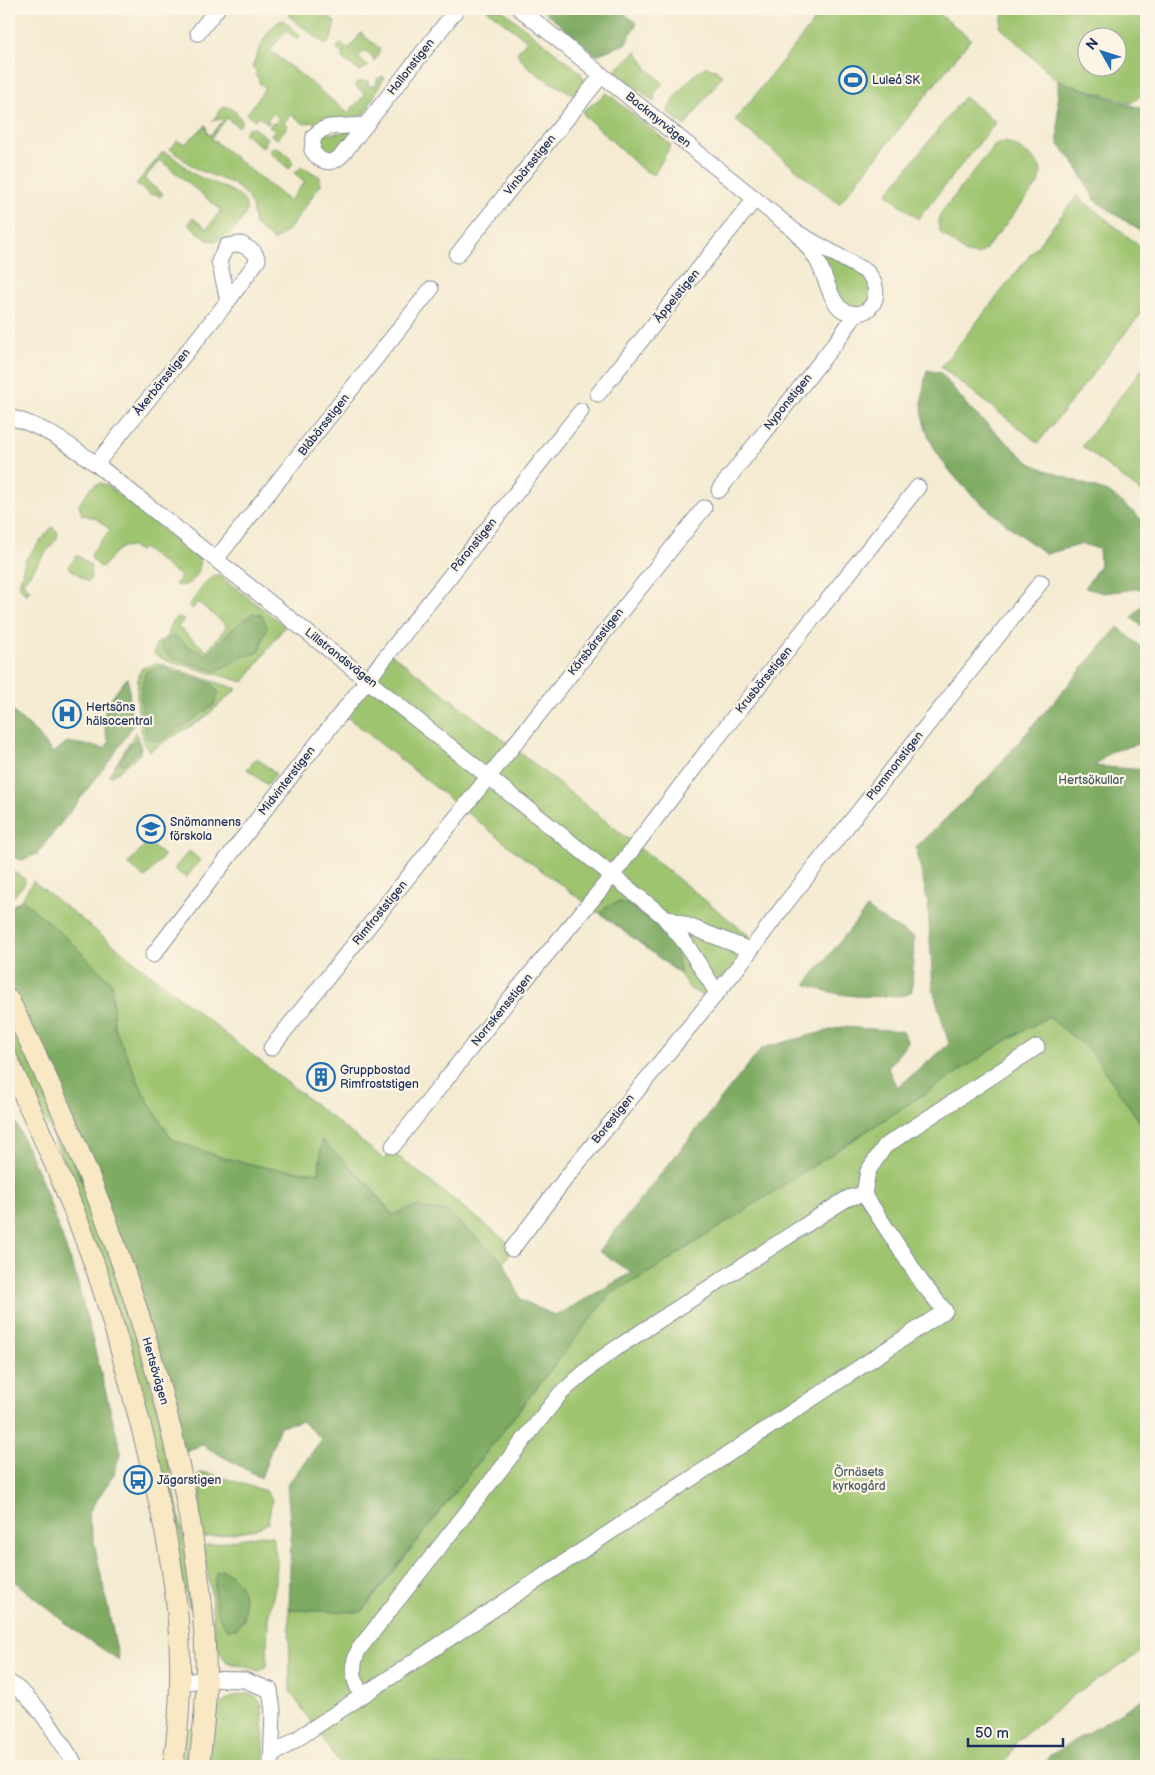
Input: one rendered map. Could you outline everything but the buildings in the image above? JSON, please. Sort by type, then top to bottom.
[{"type":"main road","name":"Hertsövägen","points":[[9,1000],[77,1147],[110,1229],[146,1339],[174,1441],[194,1542],[201,1602],[206,1679],[200,1766]]},
{"type":"main road","points":[[9,1062],[51,1157],[98,1277],[123,1357],[166,1533],[177,1601],[181,1683],[173,1766]]},
{"type":"street","points":[[198,33],[217,9]]},
{"type":"street","name":"Hallonstigen","points":[[366,125],[457,9]]},
{"type":"street","name":"Backmyrvägen","points":[[520,9],[796,232],[867,272],[877,289],[873,304],[856,314],[849,313],[838,307],[817,259],[796,232]]},
{"type":"street","name":"Vinbärsstigen","points":[[457,255],[602,75]]},
{"type":"street","name":"Äppelstigen","points":[[598,394],[755,199]]},
{"type":"street","name":"Blåbärsstigen","points":[[216,559],[431,289]]},
{"type":"street","name":"Åkerbärsstigen","points":[[96,464],[228,301]]},
{"type":"street","name":"Nyponstigen","points":[[719,490],[838,341],[856,314]]},
{"type":"street","name":"Päronstigen","points":[[367,679],[581,411]]},
{"type":"street","name":"Lillstrandsvägen","points":[[9,417],[28,422],[61,439],[96,464],[663,916],[686,944],[716,991]]},
{"type":"street","name":"Krusbärsstigen","points":[[612,876],[714,742],[918,487]]},
{"type":"street","name":"Körsbärsstigen","points":[[490,777],[704,508]]},
{"type":"street","name":"Plommonstigen","points":[[750,950],[1042,582]]},
{"type":"street","name":"Midvinterstigen","points":[[153,955],[367,679]]},
{"type":"street","name":"Rimfroststigen","points":[[271,1048],[490,777]]},
{"type":"street","name":"Norrskensstigen","points":[[394,1146],[512,996],[612,876]]},
{"type":"street","name":"Lillstrandsvägen","points":[[663,916],[750,950]]},
{"type":"street","points":[[716,991],[750,950]]},
{"type":"street","name":"Borestigen","points":[[512,1249],[569,1174],[716,991]]},
{"type":"street","points":[[271,1761],[362,1696],[945,1311],[922,1283],[864,1194],[868,1171],[885,1146],[1037,1048]]},
{"type":"street","points":[[362,1696],[353,1674],[354,1660],[359,1649],[560,1394],[595,1362],[834,1206],[854,1195],[864,1194]]},
{"type":"street","points":[[181,1683],[206,1679],[244,1680],[270,1690],[273,1711],[271,1761]]},
{"type":"street","points":[[9,1682],[27,1696],[46,1718],[76,1766]]},
{"type":"green space","points":[[291,9],[295,12],[298,9],[331,9],[335,12],[330,18],[335,22],[331,39],[326,45],[290,17],[288,10]]},
{"type":"green space","points":[[486,9],[501,9],[580,72],[586,83],[578,97],[544,79],[529,68],[517,53],[527,40]]},
{"type":"green space","points":[[541,9],[618,9],[637,23],[625,44],[596,55]]},
{"type":"green space","name":"Luleå SK","points":[[824,9],[933,9],[971,39],[839,204],[735,120]]},
{"type":"green space","points":[[1004,9],[1146,9],[1146,92],[1131,103],[1058,81],[1000,27]]},
{"type":"green space","points":[[283,20],[300,35],[297,39],[286,31],[270,50],[348,113],[365,94],[354,85],[357,82],[368,81],[368,86],[376,86],[377,79],[382,76],[384,77],[365,114],[318,125],[311,122],[304,124],[291,114],[284,123],[288,126],[277,139],[271,135],[274,130],[269,126],[272,123],[274,124],[279,118],[273,113],[267,120],[270,122],[268,124],[258,116],[255,120],[247,114],[265,88],[259,83],[259,78],[255,75],[257,71],[252,67],[260,47],[268,34],[277,23]]},
{"type":"green space","points":[[361,33],[380,49],[373,62],[374,58],[364,51],[358,58],[369,66],[360,71],[341,58],[343,54],[336,49],[341,43],[349,49]]},
{"type":"green space","points":[[636,51],[647,68],[663,83],[655,93],[654,102],[615,71]]},
{"type":"green space","points":[[706,67],[716,69],[722,76],[685,126],[668,113],[669,107],[695,74]]},
{"type":"green space","points":[[1058,81],[1146,110],[1146,235],[1096,201],[1072,160],[1058,144]]},
{"type":"green space","points":[[607,93],[671,145],[654,175],[642,169],[584,115],[583,111]]},
{"type":"green space","points":[[964,97],[996,122],[918,219],[887,194]]},
{"type":"green space","points":[[224,106],[235,112],[242,122],[238,127],[227,118],[211,138],[289,201],[305,182],[294,173],[302,167],[320,177],[321,184],[291,227],[274,241],[255,225],[252,206],[247,196],[234,184],[196,169],[170,149],[177,141],[185,144],[206,125],[207,133],[210,135],[223,121],[221,119],[212,121]]},
{"type":"green space","points":[[249,127],[254,128],[267,138],[263,148],[244,133]]},
{"type":"green space","points":[[353,131],[335,155],[320,153],[317,140],[321,135]]},
{"type":"green space","points":[[1004,142],[1018,147],[1035,161],[1041,170],[1040,181],[984,251],[977,255],[966,253],[940,232],[938,224],[940,214],[995,145]]},
{"type":"green space","points":[[273,147],[289,156],[293,163],[289,169],[269,152]]},
{"type":"green space","points":[[163,152],[194,174],[236,193],[243,200],[246,207],[244,217],[228,235],[219,240],[207,240],[188,224],[193,218],[207,229],[221,210],[160,160],[144,179],[163,194],[159,197],[156,194],[151,195],[136,184]]},
{"type":"green space","points":[[1077,196],[1146,251],[1146,307],[1038,443],[941,367]]},
{"type":"green space","points":[[798,234],[876,282],[868,307],[837,305]]},
{"type":"green space","points":[[1146,364],[1146,496],[1082,446]]},
{"type":"green space","points":[[927,370],[941,373],[970,409],[1030,463],[1110,493],[1146,523],[1146,585],[1143,588],[1104,593],[1085,588],[1100,565],[1099,549],[1083,544],[1046,554],[974,497],[957,480],[931,443],[922,410],[922,397]]},
{"type":"green space","points":[[100,483],[107,485],[196,556],[200,567],[192,581],[187,584],[175,585],[181,577],[143,548],[140,551],[128,546],[123,547],[103,567],[99,566],[91,558],[92,552],[110,530],[96,518],[82,515],[79,505],[90,488]]},
{"type":"green space","points":[[52,527],[58,532],[57,538],[23,583],[30,590],[26,595],[19,586],[25,560]]},
{"type":"green space","points":[[77,555],[90,565],[91,578],[88,582],[68,567]]},
{"type":"green space","points":[[215,575],[220,576],[285,626],[244,682],[165,660],[154,654],[156,644],[168,636],[170,626],[176,617],[184,619],[178,627],[207,651],[227,626],[198,602],[192,609],[189,605],[206,582]]},
{"type":"green space","points":[[1146,600],[1146,630],[1132,618]]},
{"type":"green space","points":[[253,613],[262,615],[267,627],[259,652],[243,657],[216,671],[169,657],[160,647],[165,640],[175,636],[189,647],[207,655],[231,630]]},
{"type":"green space","name":"Hertsökullar","points":[[1118,627],[1146,651],[1146,742],[1110,752],[1095,766],[1146,770],[1146,1131],[1091,1051],[1048,1017],[1007,1040],[650,1272],[610,1294],[361,1612],[289,1610],[291,1532],[287,1485],[322,1439],[301,1421],[280,1426],[261,1478],[202,1445],[177,1454],[146,1340],[9,1001],[9,908],[22,899],[72,943],[112,983],[114,1027],[145,1096],[172,1140],[221,1157],[268,1168],[319,1173],[322,1140],[369,1185],[392,1215],[417,1206],[429,1210],[445,1210],[504,1262],[521,1300],[556,1316],[631,1273],[599,1251],[762,1048],[842,1027],[902,1031],[908,1042],[888,1068],[897,1088],[949,1044],[933,989],[928,904],[916,847],[986,780]]},
{"type":"green space","points":[[384,648],[513,747],[756,941],[709,999],[690,989],[680,974],[670,965],[519,854],[341,712]]},
{"type":"green space","points":[[157,663],[237,689],[203,719],[149,751],[142,735],[137,685],[142,668]]},
{"type":"green space","points":[[161,667],[212,684],[219,693],[213,706],[159,742],[148,739],[142,714],[141,696],[146,671]]},
{"type":"green space","points":[[128,677],[132,727],[108,763],[37,854],[22,860],[9,856],[9,708],[37,733],[53,753],[67,742],[105,748],[109,742],[104,722],[106,707]]},
{"type":"green space","points":[[136,732],[141,747],[140,754],[112,776],[109,775]]},
{"type":"green space","points":[[136,740],[140,749],[124,764],[119,762],[131,743]]},
{"type":"green space","points":[[257,758],[276,774],[267,785],[247,769]]},
{"type":"green space","points":[[147,842],[164,856],[145,878],[128,864]]},
{"type":"green space","points":[[189,851],[200,860],[186,878],[174,869]]},
{"type":"green space","points":[[9,870],[24,878],[25,883],[9,902]]},
{"type":"green space","points":[[33,881],[385,1160],[390,1150],[514,1247],[504,1262],[445,1210],[429,1210],[417,1206],[393,1215],[369,1185],[322,1141],[319,1173],[268,1168],[221,1157],[172,1140],[145,1096],[114,1027],[112,983],[22,899]]},
{"type":"green space","points":[[620,902],[641,913],[661,930],[675,951],[679,962],[680,974],[601,913],[608,905]]},
{"type":"green space","points":[[867,908],[886,922],[914,937],[912,991],[906,995],[855,996],[830,992],[806,984]]},
{"type":"green space","points":[[9,1016],[51,1108],[90,1202],[108,1249],[139,1345],[153,1394],[176,1499],[195,1605],[190,1608],[70,1175],[9,1039]]},
{"type":"green space","name":"Örnäsets kyrkogård","points":[[1048,1017],[1091,1050],[1146,1131],[1146,1649],[1078,1692],[1017,1741],[1004,1766],[341,1766],[290,1691],[289,1610],[362,1612],[610,1294],[650,1272],[1007,1040]]},
{"type":"green space","points":[[9,1108],[41,1179],[76,1276],[121,1452],[114,1474],[88,1514],[119,1660],[77,1632],[9,1577]]},
{"type":"green space","points":[[200,1473],[208,1473],[266,1491],[272,1499],[268,1523],[256,1529],[202,1538],[199,1515],[201,1490],[197,1477]]},
{"type":"green space","points":[[261,1535],[272,1536],[277,1560],[276,1583],[268,1618],[267,1665],[260,1671],[227,1662],[215,1646],[211,1593],[203,1546]],"holes":[[[239,1584],[245,1603],[244,1621],[219,1617],[214,1585]]]},
{"type":"green space","points":[[221,1570],[235,1579],[244,1595],[244,1613],[242,1622],[237,1629],[228,1630],[223,1625],[217,1611],[215,1579],[216,1572]]},
{"type":"green space","points":[[249,1694],[257,1698],[262,1705],[265,1766],[208,1766],[211,1730],[218,1709],[225,1701],[235,1696]]},
{"type":"green space","points":[[1146,1697],[1146,1766],[1043,1766],[1049,1756]]},
{"type":"green space","points":[[186,1728],[196,1728],[192,1766],[181,1766]]},
{"type":"place","name":"Luleå SK","points":[[853,80]]},
{"type":"place","name":"Hertsöns hälsocentral","points":[[67,714]]},
{"type":"place","name":"Snömannens förskola","points":[[151,829]]},
{"type":"place","name":"Gruppbostad Rimfroststigen","points":[[321,1077]]},
{"type":"place","name":"Jägarstigen","points":[[138,1480]]}]
